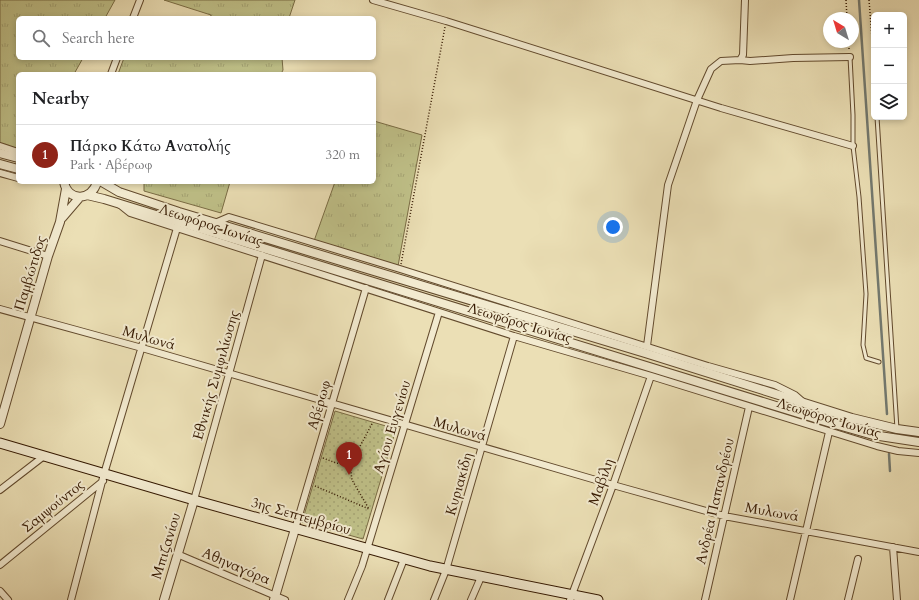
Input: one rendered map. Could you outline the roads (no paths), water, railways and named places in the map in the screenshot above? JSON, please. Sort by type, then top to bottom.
[{"type":"main road","name":"3ης Σεπτεμβρίου","points":[[0,443],[44,456],[104,478],[194,500],[404,559],[571,598],[598,600]]},
{"type":"street","points":[[133,16],[140,0]]},
{"type":"street","points":[[373,0],[697,100],[853,146]]},
{"type":"street","points":[[740,60],[743,55],[745,0]]},
{"type":"street","points":[[647,346],[668,185],[707,74],[713,66],[721,61],[850,57]]},
{"type":"street","points":[[112,72],[116,60]]},
{"type":"street","points":[[0,146],[16,151]]},
{"type":"street","points":[[0,153],[16,157]]},
{"type":"street","points":[[0,164],[16,168]]},
{"type":"street","points":[[0,173],[16,177]]},
{"type":"street","name":"Παμβώτιδος","points":[[0,424],[48,256],[60,222],[67,211],[95,188],[96,184]]},
{"type":"street","name":"Λεωφόρος Ιωνίας","points":[[105,184],[119,192],[215,223],[630,349],[804,404],[897,429],[919,432]]},
{"type":"street","name":"Λεωφόρος Ιωνίας","points":[[63,185],[72,195],[95,196],[831,423],[873,435],[919,442]]},
{"type":"street","name":"Παμβώτιδος","points":[[60,222],[63,185]]},
{"type":"street","name":"Λεωφόρος Ιωνίας","points":[[118,203],[130,213],[514,336],[651,376],[877,446],[898,451],[919,453]]},
{"type":"street","name":"Λεωφόρος Ιωνίας","points":[[215,223],[229,217],[400,269],[708,366],[775,385],[795,395],[804,404]]},
{"type":"street","points":[[71,600],[104,478],[177,228]]},
{"type":"street","points":[[0,241],[48,256]]},
{"type":"street","name":"Εθνικής Συμφιλίωσης","points":[[194,500],[262,255]]},
{"type":"street","name":"Αβέρωφ","points":[[295,529],[366,288]]},
{"type":"street","name":"Μυλωνά","points":[[0,309],[142,348],[724,516],[919,552]]},
{"type":"street","name":"Αγίου Ευγενίου","points":[[348,600],[362,566],[439,312]]},
{"type":"street","name":"Κυριακίδη","points":[[434,600],[446,570],[514,336]]},
{"type":"street","name":"Μαβίλη","points":[[571,598],[613,485],[651,376]]},
{"type":"street","name":"Ανδρέα Παπανδρέου","points":[[705,600],[749,407]]},
{"type":"street","points":[[790,600],[829,432]]},
{"type":"street","points":[[0,490],[44,456]]},
{"type":"street","name":"Σαμψούντος","points":[[0,565],[104,478]]},
{"type":"street","name":"Μπιζανίου","points":[[164,600],[194,500]]},
{"type":"street","points":[[275,598],[295,529]]},
{"type":"street","points":[[893,547],[897,600]]},
{"type":"street","name":"Αθηναγόρα","points":[[177,554],[275,598],[285,600]]},
{"type":"street","points":[[388,600],[404,559]]},
{"type":"street","points":[[848,600],[858,559]]},
{"type":"street","points":[[471,600],[481,577]]},
{"type":"street","points":[[0,591],[8,600]]},
{"type":"lane","points":[[850,57],[854,115],[853,146],[859,197],[865,288],[863,345],[866,358],[879,362]]},
{"type":"lane","points":[[877,120],[897,429]]},
{"type":"waterway","points":[[859,0],[887,414]]},
{"type":"waterway","points":[[889,454],[890,471]]},
{"type":"place","name":"Πάρκο Κάτω Ανατολής","points":[[349,475]]}]
